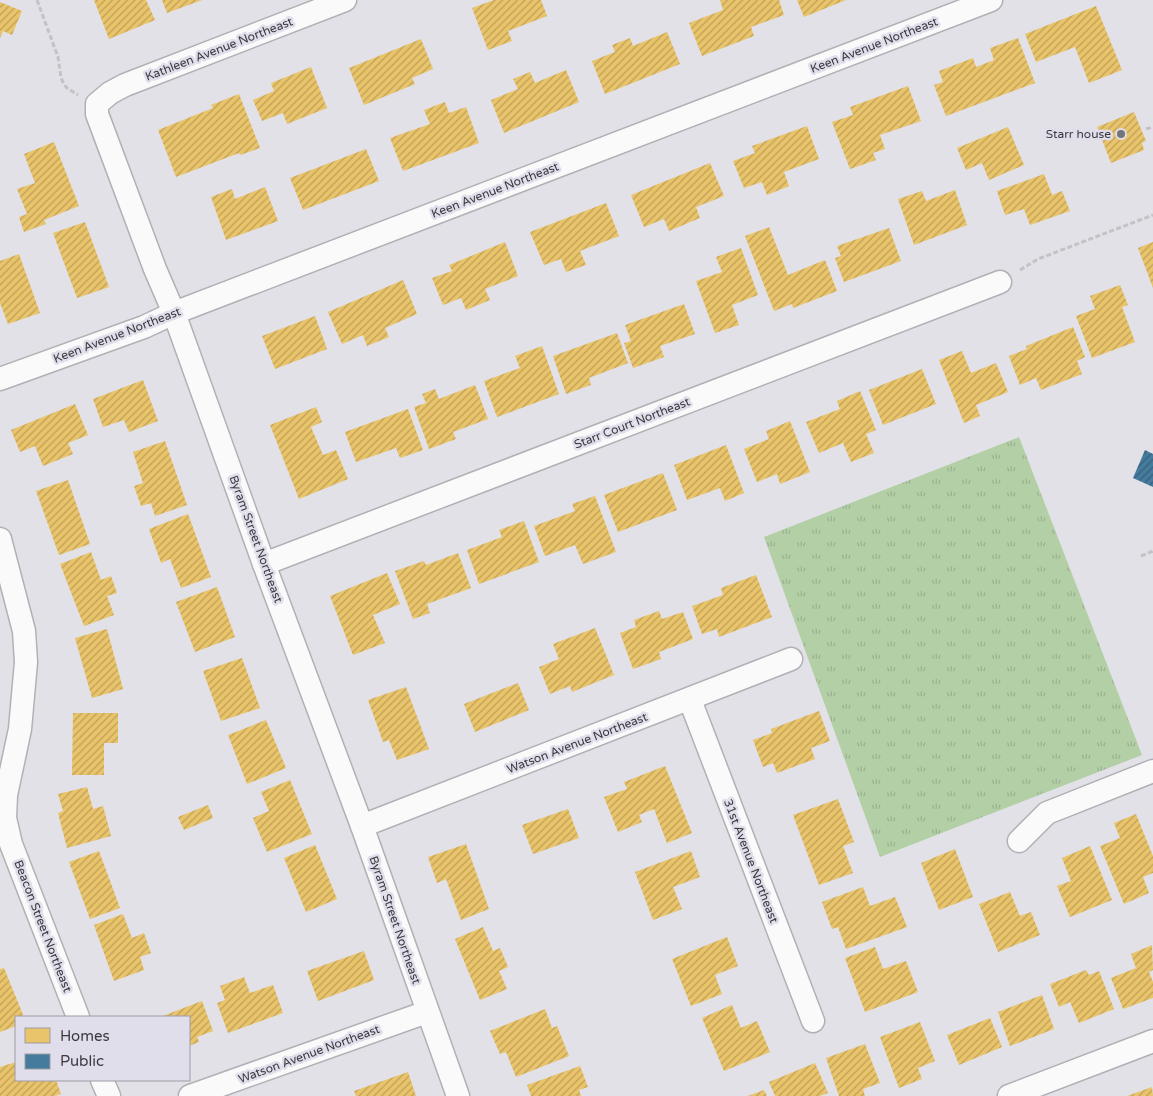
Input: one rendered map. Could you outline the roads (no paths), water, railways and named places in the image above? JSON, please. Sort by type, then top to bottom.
[{"type":"street","name":"Kathleen Avenue Northeast","points":[[97,104],[110,93],[125,85],[346,0]]},
{"type":"street","name":"Keen Avenue Northeast","points":[[0,379],[144,327],[174,313],[991,0]]},
{"type":"street","name":"Byram Street Northeast","points":[[97,104],[96,114],[155,269],[174,313],[264,564],[362,826],[458,1096]]},
{"type":"street","name":"Starr Court Northeast","points":[[264,564],[1000,282]]},
{"type":"street","name":"Beacon Street Northeast","points":[[0,539],[8,564],[9,611],[24,631],[26,662],[21,722],[6,795],[5,818],[11,844],[78,1016]]},
{"type":"street","name":"Watson Avenue Northeast","points":[[362,826],[690,700],[791,659]]},
{"type":"street","name":"31st Avenue Northeast","points":[[690,700],[813,1021]]},
{"type":"street","points":[[1019,841],[1047,813],[1153,771]]},
{"type":"street","name":"Watson Avenue Northeast","points":[[190,1096],[427,1012]]},
{"type":"street","points":[[1009,1096],[1153,1041]]},
{"type":"street","points":[[102,1081],[109,1096]]},
{"type":"place","name":"Starr house","points":[[1121,134]]}]
